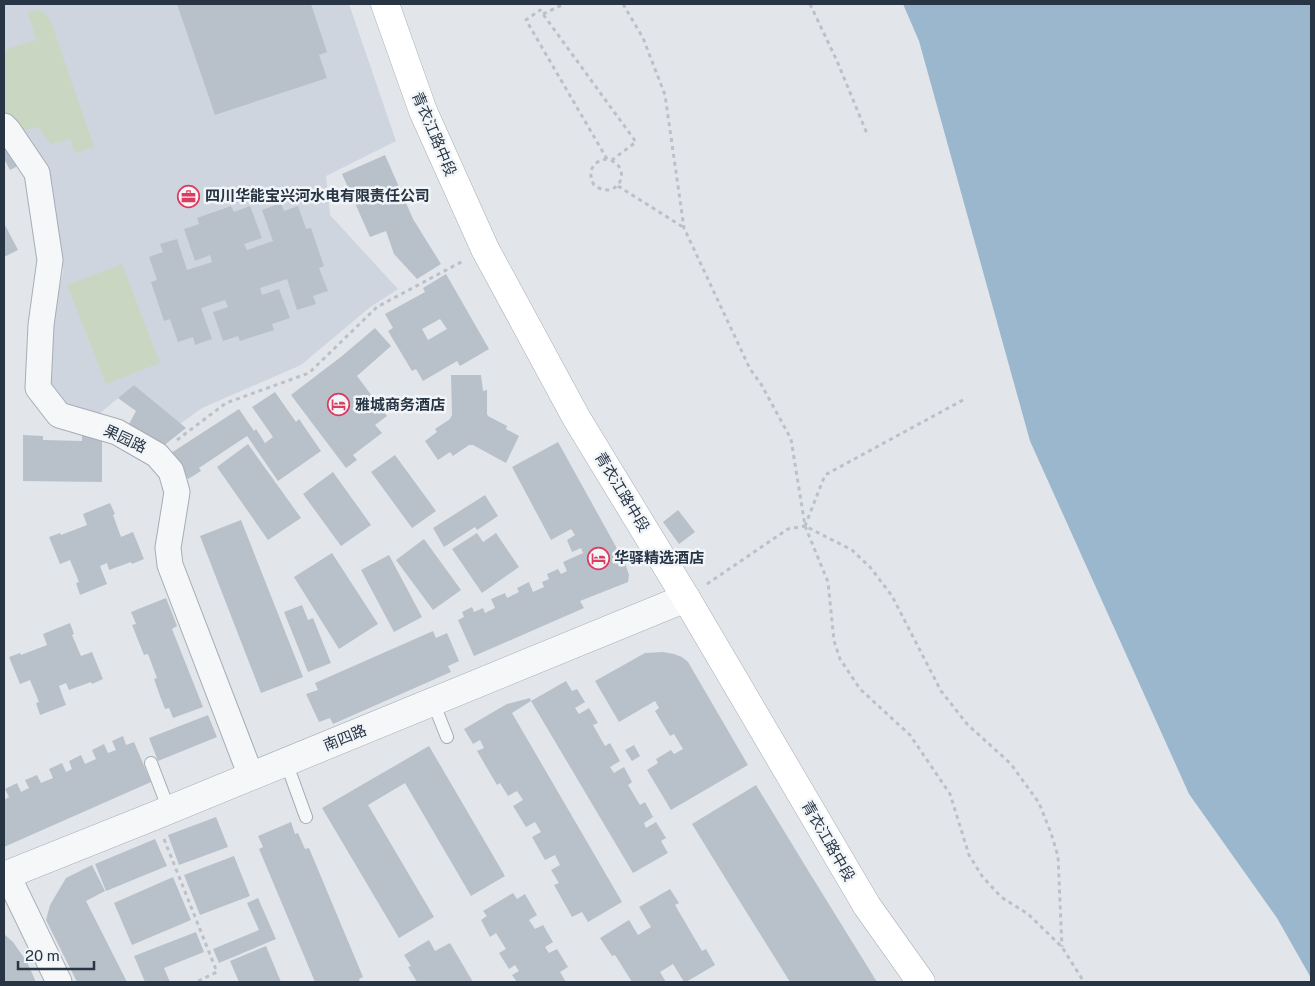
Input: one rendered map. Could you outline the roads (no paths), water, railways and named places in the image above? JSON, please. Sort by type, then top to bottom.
[{"type":"main road","name":"青衣江路中段","points":[[385,4],[423,111],[485,250],[577,419],[686,598],[867,906],[921,982]]},
{"type":"street","name":"果园路","points":[[4,126],[37,173],[50,260],[41,325],[38,388],[59,415],[117,432],[157,455],[171,471],[177,492],[168,548],[170,565],[251,776]]},
{"type":"street","name":"南四路","points":[[5,875],[162,813],[686,598]]},
{"type":"street","points":[[5,875],[59,982]]},
{"type":"lane","points":[[433,702],[447,737]]},
{"type":"lane","points":[[286,762],[306,817]]},
{"type":"lane","points":[[151,763],[162,813]]},
{"type":"water","points":[[903,4],[1311,4],[1311,978],[1277,918],[1189,794],[1030,441],[919,41]]},
{"type":"place","name":"四川华能宝兴河水电有限责任公司","points":[[189,196]]},
{"type":"place","name":"雅城商务酒店","points":[[339,405]]},
{"type":"place","name":"华驿精选酒店","points":[[598,558]]}]
